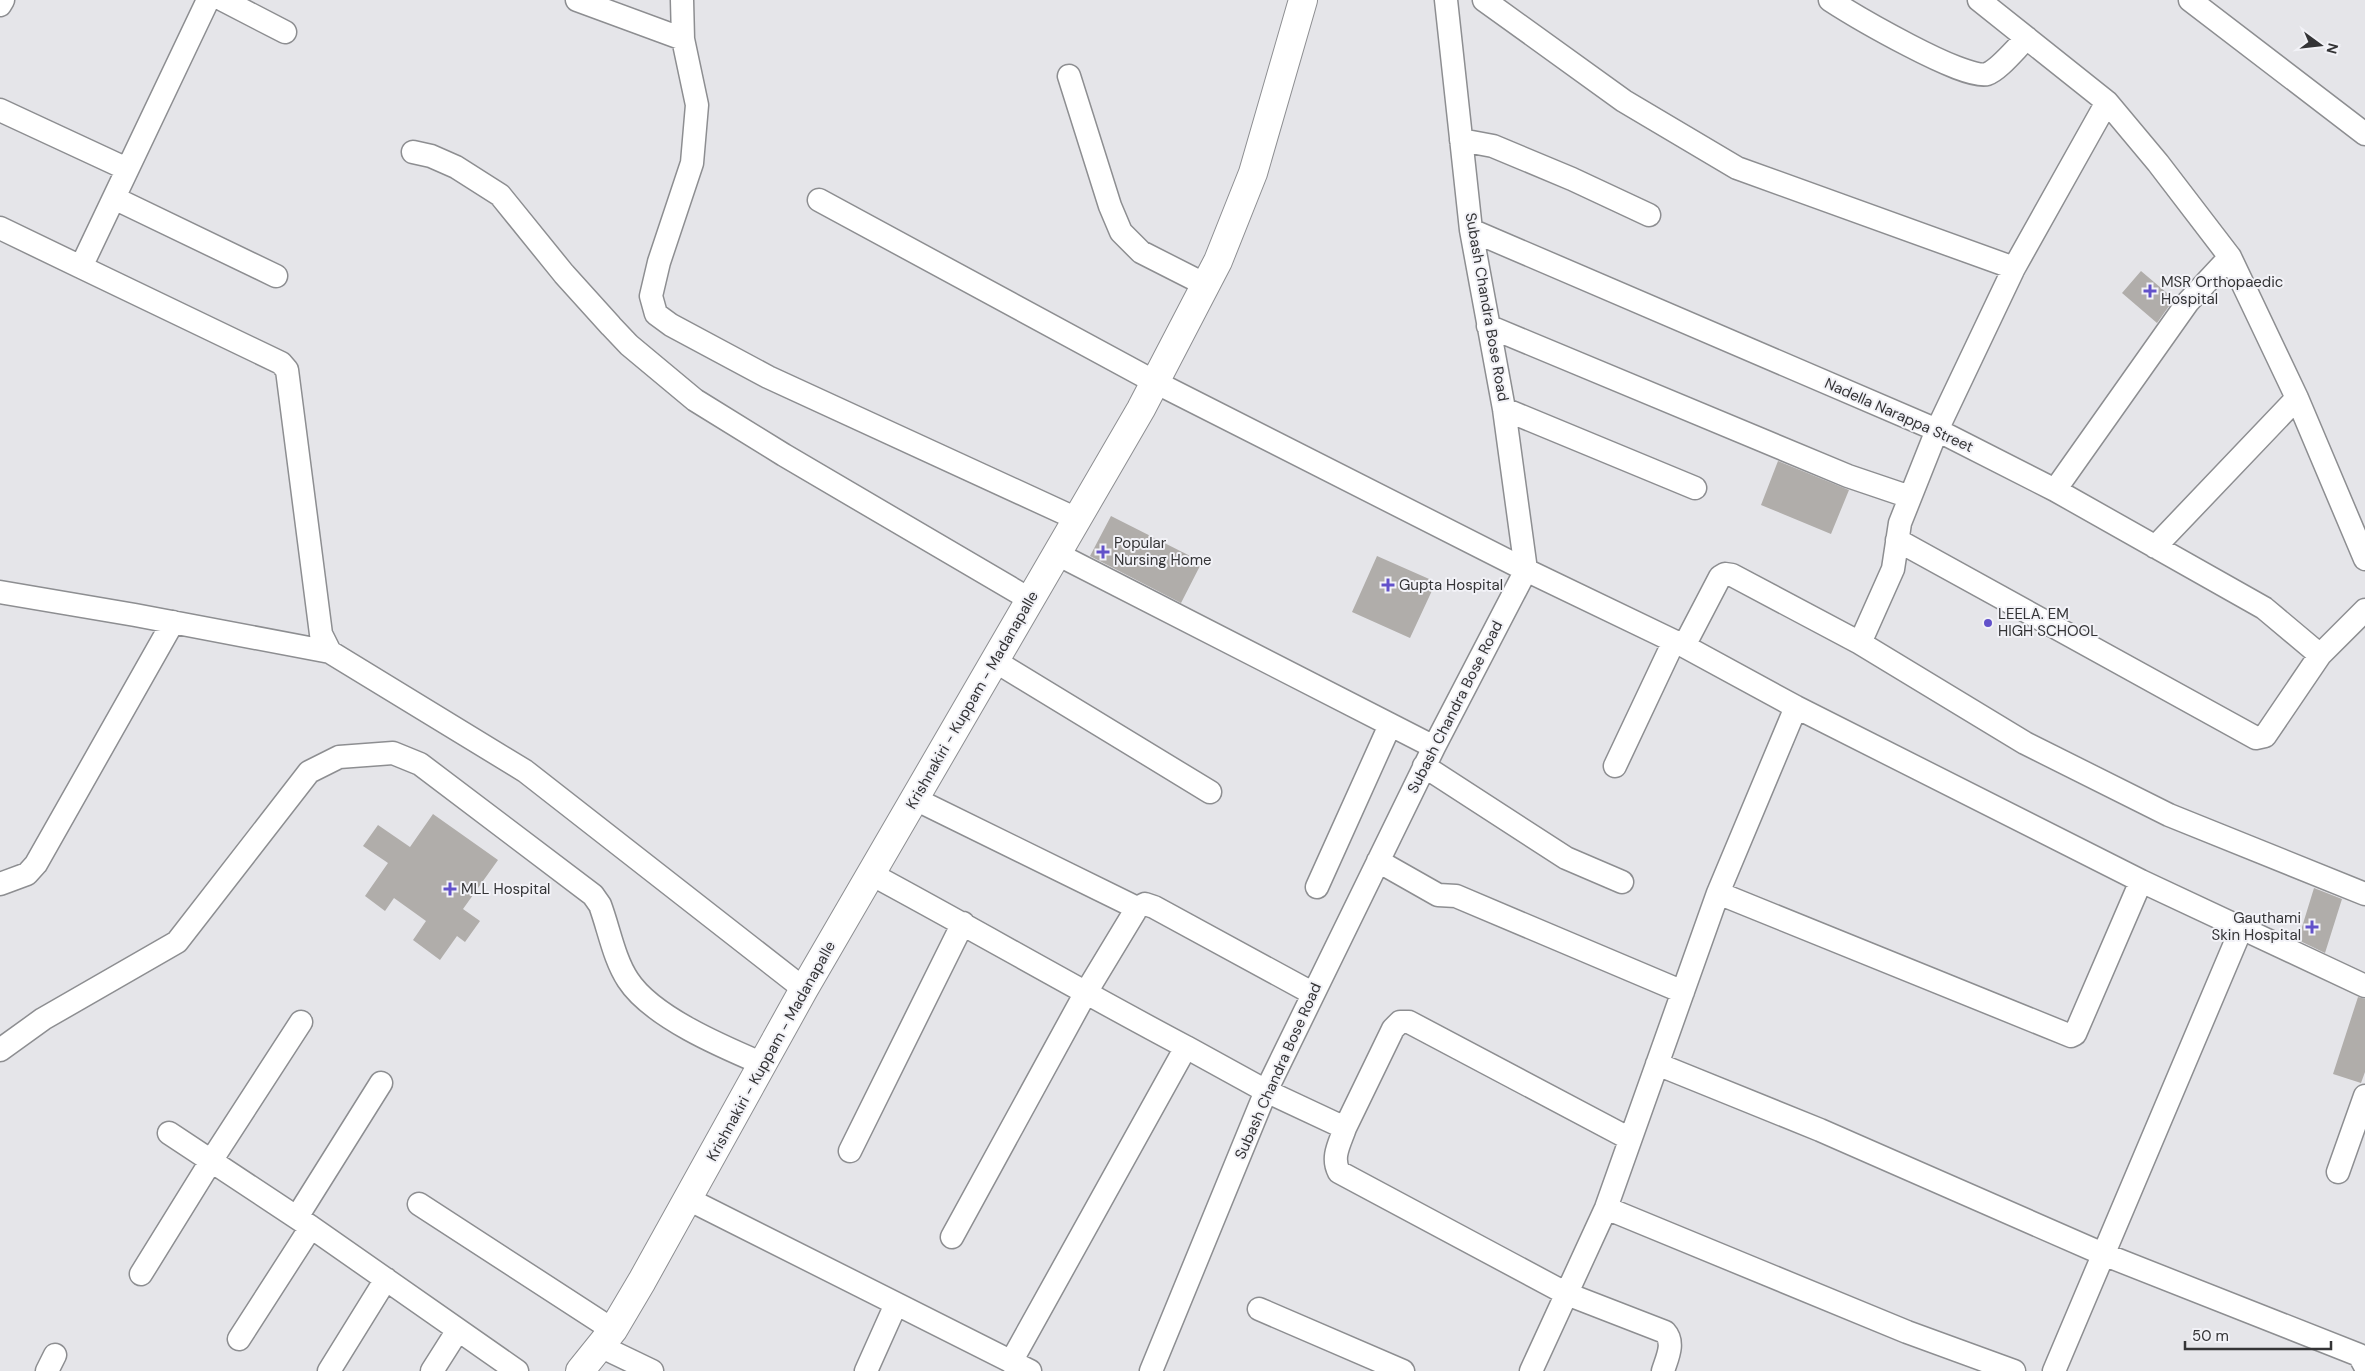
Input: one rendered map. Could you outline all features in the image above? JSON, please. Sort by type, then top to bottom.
[{"type":"main road","name":"Krishnakiri - Kuppam - Madanapalle","points":[[580,1371],[606,1338],[688,1199],[804,989],[1155,382],[1218,262],[1253,173],[1303,0]]},
{"type":"street","points":[[0,5],[3,0]]},
{"type":"street","points":[[81,267],[208,0]]},
{"type":"street","points":[[223,0],[285,32]]},
{"type":"street","points":[[577,0],[683,39]]},
{"type":"street","points":[[682,0],[683,39],[698,105],[692,163],[659,262],[651,296],[656,314],[768,377],[1077,519]]},
{"type":"street","name":"Subash Chandra Bose Road","points":[[1151,1371],[1266,1091],[1312,993],[1429,757],[1526,570],[1504,409],[1471,230],[1446,0]]},
{"type":"street","points":[[1484,0],[1624,101],[1736,168],[2014,268]]},
{"type":"street","points":[[1830,0],[1889,35],[1959,68],[1979,75],[1993,71],[2027,38]]},
{"type":"street","points":[[1979,0],[2107,102],[2158,163],[2230,257],[2297,398],[2365,559]]},
{"type":"street","points":[[2190,0],[2365,134]]},
{"type":"street","points":[[1069,76],[1110,206],[1121,232],[1141,252],[1206,285]]},
{"type":"street","points":[[1860,643],[1893,569],[1900,523],[1937,430],[2014,268],[2107,102]]},
{"type":"street","points":[[0,110],[127,169]]},
{"type":"street","points":[[1461,140],[1493,146],[1572,179],[1649,215]]},
{"type":"street","points":[[413,152],[431,156],[456,167],[500,195],[564,274],[611,326],[630,345],[695,400],[784,455],[1030,600]]},
{"type":"street","points":[[114,198],[276,276]]},
{"type":"street","points":[[819,200],[1155,382],[1526,570],[1679,644],[1796,706],[2141,881],[2365,986]]},
{"type":"street","points":[[0,228],[281,362],[287,370],[321,634],[330,652]]},
{"type":"street","name":"Nadella Narappa Street","points":[[1471,230],[1937,430],[2055,490],[2264,608],[2320,655]]},
{"type":"street","points":[[2055,490],[2188,302],[2230,257]]},
{"type":"street","points":[[1488,326],[1848,476],[1910,497]]},
{"type":"street","points":[[2155,547],[2297,398]]},
{"type":"street","points":[[1504,409],[1695,488]]},
{"type":"street","points":[[1897,540],[2256,738],[2265,736],[2320,655],[2365,610]]},
{"type":"street","points":[[1057,554],[1390,725],[1429,757],[1566,858],[1622,882]]},
{"type":"street","points":[[1615,766],[1679,644],[1720,577],[1725,574],[1732,575],[1860,643],[2025,743],[2152,806],[2365,894]]},
{"type":"street","points":[[0,592],[330,652],[525,771],[804,989]]},
{"type":"street","points":[[0,884],[27,874],[36,864],[173,622]]},
{"type":"street","points":[[995,661],[1210,792]]},
{"type":"street","points":[[1531,1371],[1606,1208],[1718,893],[1796,706]]},
{"type":"street","points":[[1317,887],[1390,725]]},
{"type":"street","points":[[0,1050],[43,1019],[177,942],[309,772],[338,757],[393,753],[420,764],[593,895],[600,905],[627,978],[637,992],[680,1023],[716,1043],[763,1064]]},
{"type":"street","points":[[915,799],[1137,908]]},
{"type":"street","points":[[1378,861],[1438,895],[1456,896],[1683,992]]},
{"type":"street","points":[[871,874],[963,923],[1086,994],[1266,1091],[1345,1128]]},
{"type":"street","points":[[1718,893],[2071,1036],[2075,1034],[2141,881]]},
{"type":"street","points":[[952,1237],[1086,994],[1137,908],[1145,904],[1154,907],[1312,993]]},
{"type":"street","points":[[850,1151],[963,923]]},
{"type":"street","points":[[2054,1371],[2242,928]]},
{"type":"street","points":[[141,1274],[301,1022]]},
{"type":"street","points":[[1630,1138],[1409,1022],[1400,1022],[1393,1029],[1345,1128],[1335,1157],[1335,1164],[1339,1172],[1567,1294],[1665,1332],[1670,1337],[1671,1345],[1663,1371]]},
{"type":"street","points":[[688,1199],[1021,1366],[1186,1047]]},
{"type":"street","points":[[1657,1064],[1820,1130],[2103,1254],[2360,1355],[2365,1366]]},
{"type":"street","points":[[239,1339],[381,1083]]},
{"type":"street","points":[[2338,1172],[2365,1096]]},
{"type":"street","points":[[169,1133],[304,1222],[517,1371]]},
{"type":"street","points":[[419,1204],[652,1371]]},
{"type":"street","points":[[1606,1208],[1907,1332],[2014,1371]]},
{"type":"street","points":[[328,1371],[386,1279]]},
{"type":"street","points":[[866,1371],[896,1304]]},
{"type":"street","points":[[1259,1308],[1403,1371]]},
{"type":"street","points":[[432,1371],[458,1330]]},
{"type":"building","points":[[2141,271],[2174,299],[2157,323],[2122,293]]},
{"type":"building","points":[[1778,461],[1849,490],[1831,534],[1761,505]]},
{"type":"building","points":[[1111,516],[1202,562],[1181,603],[1090,556]]},
{"type":"building","points":[[1377,556],[1436,582],[1410,638],[1352,612]]},
{"type":"building","points":[[433,814],[498,860],[463,909],[480,921],[465,942],[457,936],[440,960],[413,940],[426,921],[394,898],[385,911],[365,896],[388,863],[363,846],[378,825],[410,847]]},
{"type":"building","points":[[2314,888],[2342,899],[2325,953],[2298,940]]},
{"type":"building","points":[[2358,997],[2365,999],[2365,1072],[2361,1083],[2333,1074]]},
{"type":"place","name":"MSR Orthopaedic Hospital","points":[[2150,291]]},
{"type":"place","name":"Popular Nursing Home","points":[[1103,552]]},
{"type":"place","name":"Gupta Hospital","points":[[1388,585]]},
{"type":"place","name":"LEELA. EM HIGH SCHOOL","points":[[1988,623]]},
{"type":"place","name":"MLL Hospital","points":[[450,889]]},
{"type":"place","name":"Gauthami Skin Hospital","points":[[2312,927]]}]
